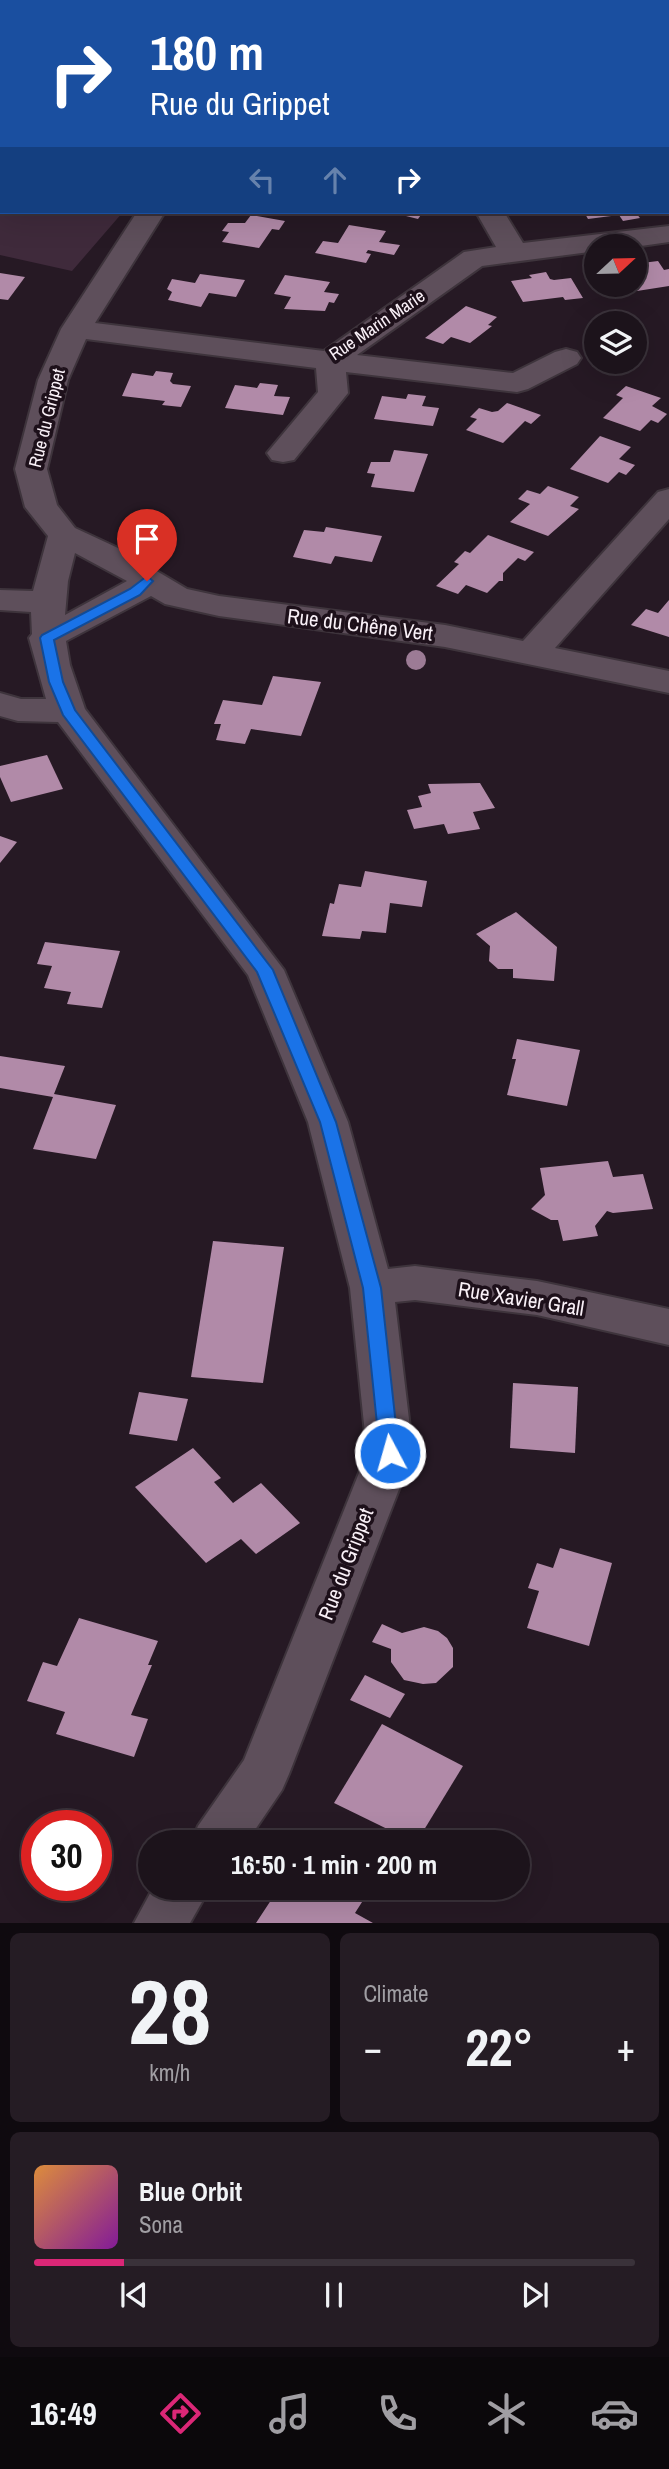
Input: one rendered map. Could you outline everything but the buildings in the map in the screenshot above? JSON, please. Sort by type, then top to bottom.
[{"type":"street","name":"Rue du Grippet","points":[[150,214],[76,329],[53,380],[31,469],[41,506],[64,535],[52,569],[46,620],[56,682],[68,711],[265,970],[328,1122],[372,1288],[390,1453],[264,1774],[225,1830]]},
{"type":"street","points":[[491,214],[514,253]]},
{"type":"street","name":"Rue Marin Marie","points":[[76,329],[330,361],[474,258],[669,234]]},
{"type":"street","points":[[284,453],[333,393],[330,361],[517,383],[566,358]]},
{"type":"street","points":[[532,652],[669,499]]},
{"type":"street","name":"Rue du Chêne Vert","points":[[64,535],[106,555],[177,597],[219,606],[445,636],[669,682]]},
{"type":"street","points":[[0,600],[46,620],[135,592],[147,581]]},
{"type":"street","points":[[0,704],[18,710],[68,711]]},
{"type":"street","name":"Rue Xavier Grall","points":[[372,1288],[415,1283],[537,1298],[669,1327]]},
{"type":"street","points":[[160,1923],[176,1900]]},
{"type":"shaded area","points":[[0,214],[121,214],[72,271],[0,255]]},
{"type":"route","points":[[147,581],[135,592],[47,638],[56,682],[68,711],[265,970],[328,1122],[372,1288],[390,1453]]}]
